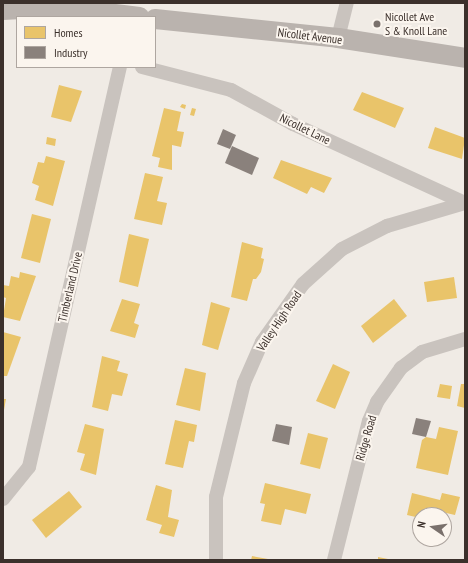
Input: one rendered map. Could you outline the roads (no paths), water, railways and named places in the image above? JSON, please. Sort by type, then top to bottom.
[{"type":"main road","points":[[3,10],[54,5],[127,16]]},
{"type":"main road","name":"Nicollet Avenue","points":[[156,19],[338,38],[465,58]]},
{"type":"street","points":[[338,38],[347,3]]},
{"type":"street","name":"Timberland Drive","points":[[3,499],[29,468],[120,68]]},
{"type":"street","name":"Nicollet Lane","points":[[146,68],[231,90],[293,124],[465,203]]},
{"type":"street","name":"Valley High Road","points":[[216,560],[216,498],[244,383],[262,342],[303,284],[342,249],[387,226],[465,203]]},
{"type":"street","name":"Ridge Road","points":[[334,560],[369,421],[377,402],[401,368],[422,352],[465,339]]},
{"type":"place","name":"Nicollet Ave S & Knoll Lane","points":[[377,24]]}]
